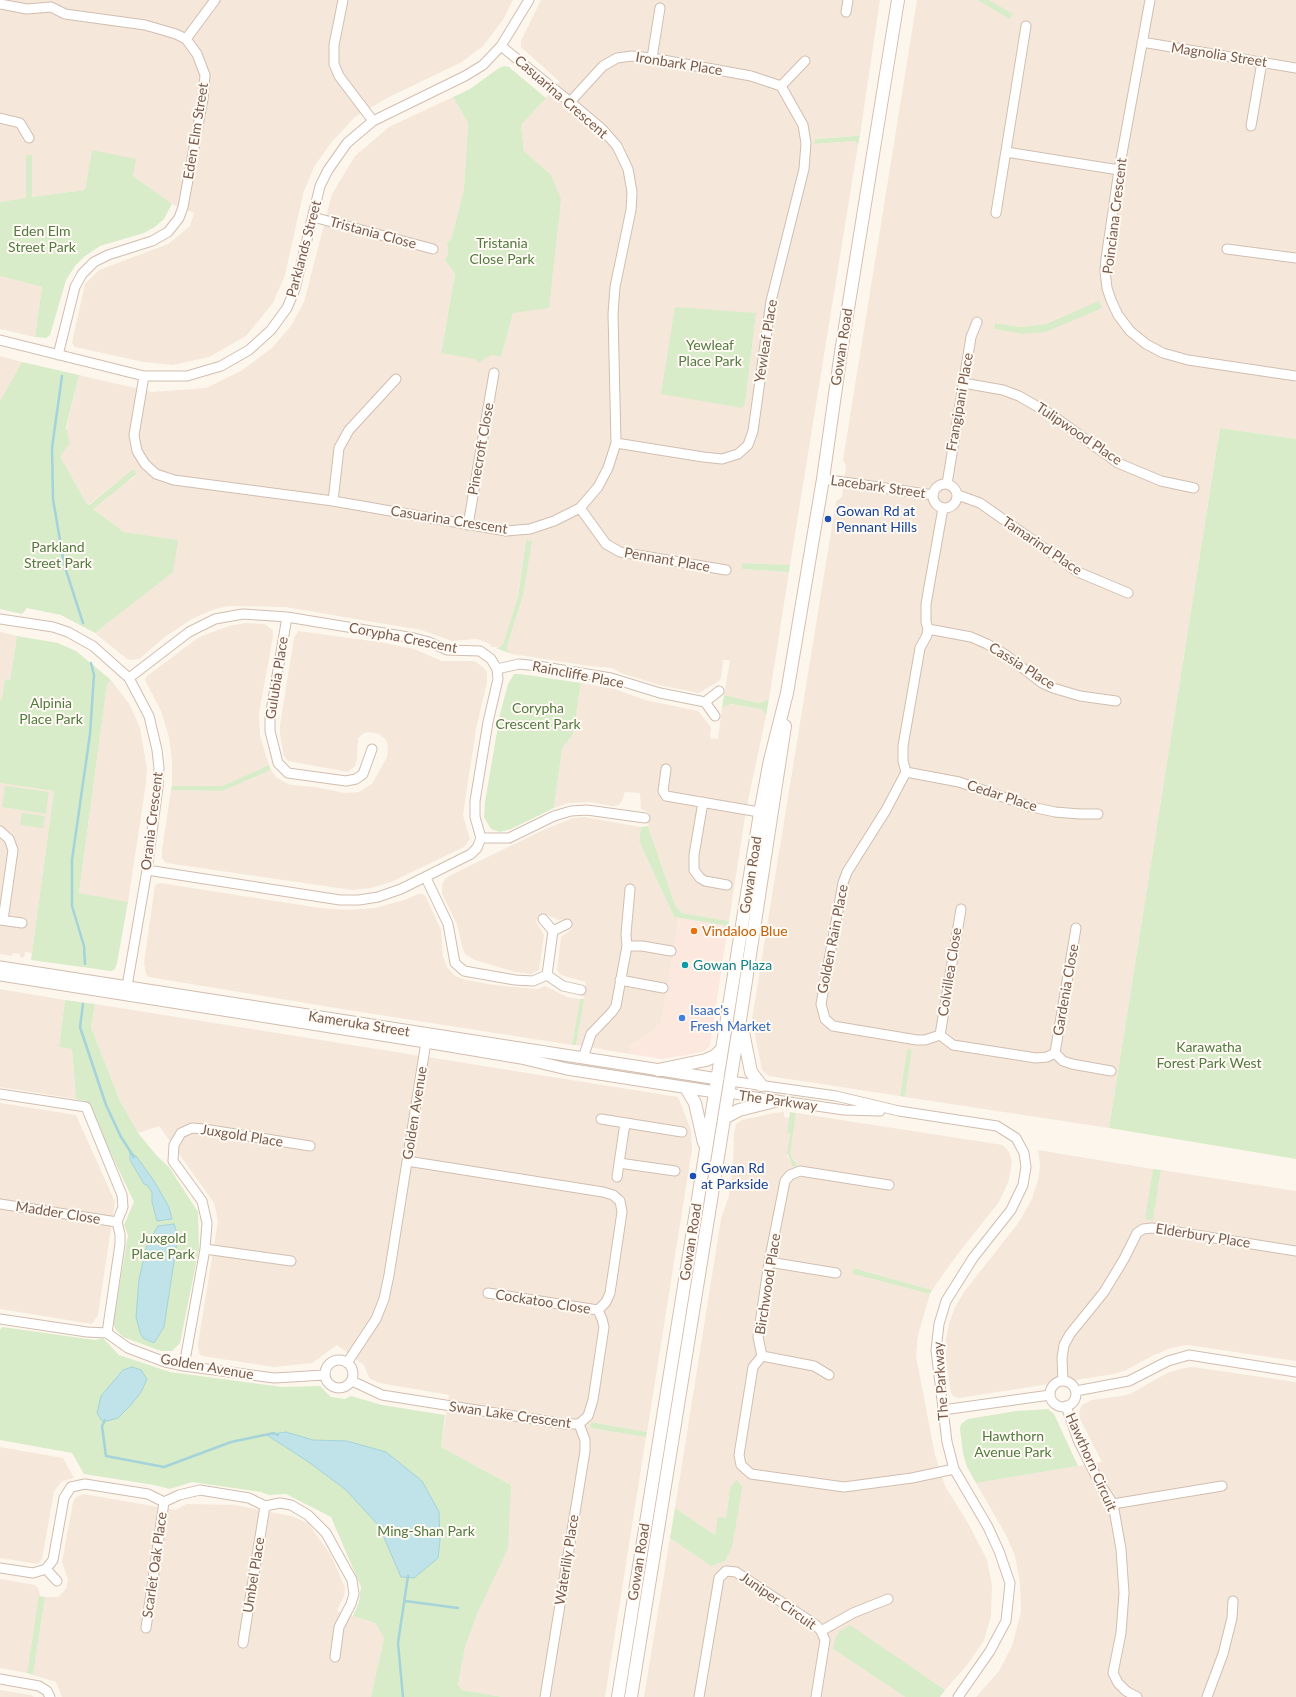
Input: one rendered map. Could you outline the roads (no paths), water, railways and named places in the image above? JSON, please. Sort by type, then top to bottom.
[{"type":"main road","name":"Gowan Road","points":[[618,1697],[722,1049],[766,813],[788,711],[787,694],[823,479],[841,352],[898,0]]},
{"type":"main road","name":"Gowan Road","points":[[631,1697],[740,1020],[766,813]]},
{"type":"main road","points":[[740,1020],[751,1072],[761,1085]]},
{"type":"main road","points":[[658,1070],[706,1060],[715,1056],[722,1049]]},
{"type":"main road","points":[[718,1079],[730,1081]]},
{"type":"main road","points":[[686,1088],[695,1103],[706,1148]]},
{"type":"main road","points":[[715,1092],[728,1093]]},
{"type":"main road","points":[[724,1118],[743,1109],[775,1101]]},
{"type":"street","points":[[0,4],[27,9],[51,4],[65,14],[145,25],[186,38],[215,0]]},
{"type":"street","points":[[342,0],[334,45],[334,64],[339,76],[373,121]]},
{"type":"street","name":"Parklands Street","points":[[0,340],[144,376],[187,376],[221,366],[249,350],[271,330],[287,308],[295,289],[320,186],[328,170],[347,143],[373,121],[465,76],[483,64],[501,46],[529,0]]},
{"type":"street","points":[[846,12],[848,0]]},
{"type":"street","name":"Poinciana Crescent","points":[[1150,0],[1119,170],[1105,271],[1107,288],[1111,300],[1118,315],[1130,331],[1146,344],[1163,353],[1188,360],[1296,376]]},
{"type":"street","points":[[652,58],[660,8]]},
{"type":"street","points":[[996,213],[1026,26]]},
{"type":"street","name":"Eden Elm Street","points":[[58,355],[74,287],[82,274],[94,262],[108,255],[152,241],[168,232],[179,218],[183,207],[203,99],[205,76],[197,54],[186,38]]},
{"type":"street","name":"Magnolia Street","points":[[1142,42],[1296,68]]},
{"type":"street","name":"Casuarina Crescent","points":[[144,376],[134,435],[137,451],[145,464],[156,474],[174,480],[333,501],[506,531],[530,529],[554,521],[580,508],[598,487],[608,468],[616,443],[613,314],[615,287],[632,210],[632,192],[628,169],[617,146],[602,130],[570,102],[501,46]]},
{"type":"street","name":"Ironbark Place","points":[[570,102],[603,66],[617,58],[632,56],[652,58],[751,76],[780,86]]},
{"type":"street","points":[[780,86],[805,61]]},
{"type":"street","points":[[1251,126],[1262,62]]},
{"type":"street","name":"Yewleaf Place","points":[[616,443],[722,459],[738,454],[748,445],[753,431],[771,301],[804,169],[806,143],[803,125],[780,86]]},
{"type":"street","points":[[0,118],[20,123],[29,138]]},
{"type":"street","points":[[1006,152],[1119,170]]},
{"type":"street","name":"Tristania Close","points":[[313,217],[433,249]]},
{"type":"street","points":[[1227,249],[1296,258]]},
{"type":"street","name":"Frangipani Place","points":[[946,484],[971,337],[977,322]]},
{"type":"street","name":"Pinecroft Close","points":[[468,525],[494,373]]},
{"type":"street","points":[[333,501],[339,448],[349,430],[396,379]]},
{"type":"street","name":"Tulipwood Place","points":[[963,383],[1002,390],[1020,396],[1052,415],[1118,462],[1160,481],[1194,488]]},
{"type":"street","name":"Lacebark Street","points":[[823,479],[933,495]]},
{"type":"street","points":[[943,484],[954,488],[958,495],[957,500],[951,507],[943,508],[934,502],[933,495],[936,488],[943,484]]},
{"type":"street","name":"Tamarind Place","points":[[958,495],[980,503],[1078,572],[1128,593]]},
{"type":"street","name":"Pennant Place","points":[[580,508],[606,544],[620,552],[726,570]]},
{"type":"street","points":[[906,772],[902,761],[903,746],[920,648],[927,635],[928,629],[925,614],[926,604],[943,508]]},
{"type":"street","name":"Corypha Crescent","points":[[129,678],[189,632],[215,619],[243,614],[287,617],[414,638],[429,642],[447,650],[480,651],[491,659],[497,669]]},
{"type":"street","name":"Gulubia Place","points":[[287,617],[270,717],[270,731],[278,762],[288,773],[346,781],[356,779],[363,774],[372,749]]},
{"type":"street","name":"Orania Crescent","points":[[0,619],[53,627],[68,632],[93,646],[129,678],[149,716],[156,744],[159,768],[158,787],[147,870],[126,991]]},
{"type":"street","name":"Cassia Place","points":[[928,629],[971,637],[988,644],[1053,688],[1080,696],[1116,701]]},
{"type":"street","name":"Raincliffe Place","points":[[497,669],[519,664],[538,666],[611,678],[660,694],[705,702]]},
{"type":"street","points":[[147,870],[340,900],[378,897],[401,889],[426,878],[471,854],[477,848],[481,838],[475,816],[475,801],[488,722],[498,679],[497,669]]},
{"type":"street","points":[[715,716],[705,702],[719,691]]},
{"type":"street","points":[[666,769],[663,791],[666,796],[766,813]]},
{"type":"street","name":"Cedar Place","points":[[906,772],[959,782],[1032,807],[1056,812],[1098,814]]},
{"type":"street","name":"Golden Rain Place","points":[[906,772],[886,810],[848,872],[843,883],[821,1004],[825,1019],[833,1026],[917,1040],[925,1040],[940,1035]]},
{"type":"street","points":[[703,802],[694,855],[694,870],[700,878],[705,881],[727,885]]},
{"type":"street","points":[[481,838],[509,838],[554,816],[572,811],[587,810],[645,818]]},
{"type":"street","points":[[0,831],[9,839],[13,850],[2,920],[22,923]]},
{"type":"street","points":[[426,878],[448,924],[455,963],[464,971],[515,980],[533,981],[547,975]]},
{"type":"street","points":[[581,1071],[583,1058],[591,1034],[616,1006],[627,946],[626,934],[630,889]]},
{"type":"street","name":"Colvillea Close","points":[[940,1035],[961,909]]},
{"type":"street","points":[[543,919],[553,931],[547,975]]},
{"type":"street","points":[[553,931],[567,924]]},
{"type":"street","name":"Gardenia Close","points":[[1055,1053],[1076,928]]},
{"type":"street","points":[[627,946],[642,946],[671,951]]},
{"type":"street","name":"Kameruka Street","points":[[0,967],[126,991],[521,1058],[581,1071],[715,1092]]},
{"type":"street","name":"Kameruka Street","points":[[0,975],[126,991],[718,1079]]},
{"type":"street","points":[[547,975],[563,986],[581,990]]},
{"type":"street","points":[[620,980],[664,988]]},
{"type":"street","points":[[940,1035],[952,1045],[1036,1058],[1047,1057],[1055,1053],[1063,1061],[1072,1064],[1111,1071]]},
{"type":"street","name":"Golden Avenue","points":[[347,1363],[376,1319],[384,1299],[426,1042]]},
{"type":"street","name":"The Parkway","points":[[730,1081],[836,1096],[899,1111],[997,1126],[1016,1138],[1024,1153],[1026,1167],[1023,1185],[1011,1210],[973,1258],[946,1301],[939,1324],[936,1350],[946,1442],[954,1469],[988,1527],[999,1551],[1010,1583],[1006,1621],[990,1652],[958,1697]]},
{"type":"street","name":"The Parkway","points":[[728,1093],[844,1110],[899,1111]]},
{"type":"street","points":[[0,1094],[86,1107],[122,1195],[123,1207],[117,1222],[120,1234],[120,1244],[106,1333],[87,1332],[0,1319]]},
{"type":"street","points":[[601,1119],[682,1132]]},
{"type":"street","points":[[617,1177],[625,1123]]},
{"type":"street","name":"Juxgold Place","points":[[184,1366],[205,1249],[207,1223],[202,1201],[173,1161],[174,1145],[181,1134],[192,1128],[310,1146]]},
{"type":"street","points":[[406,1161],[613,1195],[620,1202],[622,1212],[610,1293],[606,1302],[598,1310]]},
{"type":"street","points":[[619,1162],[675,1171]]},
{"type":"street","name":"Birchwood Place","points":[[762,1356],[758,1338],[769,1262],[785,1181],[790,1175],[800,1171],[889,1186]]},
{"type":"street","name":"Madder Close","points":[[0,1204],[117,1222]]},
{"type":"street","name":"Elderbury Place","points":[[1063,1380],[1062,1358],[1064,1345],[1070,1334],[1104,1292],[1124,1259],[1137,1233],[1143,1228],[1152,1228],[1296,1251]]},
{"type":"street","points":[[205,1249],[291,1261]]},
{"type":"street","points":[[769,1262],[836,1273]]},
{"type":"street","name":"Cockatoo Close","points":[[488,1293],[598,1310]]},
{"type":"street","name":"Swan Lake Crescent","points":[[352,1381],[382,1395],[565,1424],[579,1424],[588,1416],[593,1400],[604,1327],[598,1310]]},
{"type":"street","name":"Golden Avenue","points":[[106,1333],[128,1348],[165,1362],[184,1366],[274,1378],[325,1375]]},
{"type":"street","name":"Hawthorn Circuit","points":[[1076,1391],[1129,1381],[1168,1361],[1189,1355],[1296,1372]]},
{"type":"street","points":[[829,1375],[814,1366],[762,1356],[753,1367],[740,1455],[741,1465],[751,1474],[844,1488],[912,1478],[954,1469]]},
{"type":"street","points":[[338,1360],[347,1363],[352,1369],[352,1381],[345,1387],[336,1388],[328,1384],[325,1375],[327,1367],[334,1361],[338,1360]]},
{"type":"street","points":[[943,1410],[1050,1394],[1054,1385],[1063,1380]]},
{"type":"street","name":"Hawthorn Circuit","points":[[1050,1394],[1056,1404],[1066,1406],[1074,1401],[1076,1391],[1072,1383],[1063,1380]]},
{"type":"street","name":"Hawthorn Circuit","points":[[1066,1406],[1078,1440],[1100,1484],[1113,1504],[1121,1549],[1124,1593],[1121,1633],[1114,1673],[1118,1683],[1126,1691],[1137,1697]]},
{"type":"street","name":"Waterlily Place","points":[[545,1697],[585,1451],[585,1440],[579,1424]]},
{"type":"street","points":[[0,1568],[33,1573],[46,1569],[53,1560],[64,1498],[71,1488],[85,1484],[148,1494],[164,1502],[179,1495],[200,1490],[248,1498],[265,1506],[280,1503],[291,1505],[308,1516],[326,1532],[352,1580],[354,1594],[340,1628],[335,1657]]},
{"type":"street","points":[[1113,1504],[1222,1486]]},
{"type":"street","name":"Scarlet Oak Place","points":[[146,1628],[164,1502]]},
{"type":"street","name":"Umbel Place","points":[[243,1643],[265,1506]]},
{"type":"street","points":[[46,1569],[57,1581]]},
{"type":"street","name":"Juniper Circuit","points":[[699,1697],[719,1578],[726,1571],[736,1572],[816,1625],[821,1631],[825,1640],[816,1697]]},
{"type":"street","points":[[821,1631],[852,1614],[888,1599]]},
{"type":"street","points":[[1207,1697],[1223,1654],[1232,1618],[1233,1601]]},
{"type":"street","points":[[0,1679],[39,1686],[47,1691],[50,1697]]},
{"type":"water","points":[[130,1153],[136,1156],[154,1181],[169,1207],[172,1219],[157,1221],[152,1202],[152,1192],[147,1185],[144,1184],[130,1160]]},
{"type":"water","points":[[174,1224],[177,1233],[177,1242],[164,1327],[154,1343],[143,1338],[136,1317],[139,1279],[147,1245],[158,1226]]},
{"type":"water","points":[[132,1367],[141,1370],[147,1379],[141,1392],[118,1418],[102,1421],[97,1413],[101,1396],[123,1370]]},
{"type":"water","points":[[286,1432],[313,1440],[347,1441],[386,1452],[422,1481],[439,1512],[440,1540],[438,1558],[414,1578],[401,1577],[379,1526],[346,1490],[310,1463],[267,1435]]},
{"type":"waterway","points":[[62,376],[52,448],[53,499],[64,564],[83,623]]},
{"type":"waterway","points":[[85,964],[84,946],[72,906],[72,860],[90,734],[94,675],[91,663]]},
{"type":"waterway","points":[[83,1004],[80,1027],[106,1105],[121,1137],[134,1157]]},
{"type":"waterway","points":[[105,1420],[102,1426],[106,1456],[164,1467],[231,1442],[274,1433],[278,1435]]},
{"type":"waterway","points":[[403,1697],[398,1643],[408,1576]]},
{"type":"waterway","points":[[405,1601],[458,1608]]},
{"type":"place","name":"Gowan Rd at Pennant Hills","points":[[828,519]]},
{"type":"place","name":"Vindaloo Blue","points":[[694,931]]},
{"type":"place","name":"Gowan Plaza","points":[[685,965]]},
{"type":"place","name":"Isaac's Fresh Market","points":[[682,1018]]},
{"type":"place","name":"Gowan Rd at Parkside","points":[[693,1176]]},
{"type":"park label","name":"Eden Elm Street Park","points":[[42,240]]},
{"type":"park label","name":"Tristania Close Park","points":[[502,252]]},
{"type":"park label","name":"Yewleaf Place Park","points":[[710,354]]},
{"type":"park label","name":"Parkland Street Park","points":[[58,556]]},
{"type":"park label","name":"Alpinia Place Park","points":[[51,712]]},
{"type":"park label","name":"Corypha Crescent Park","points":[[538,716]]},
{"type":"park label","name":"Karawatha Forest Park West","points":[[1209,1056]]},
{"type":"park label","name":"Juxgold Place Park","points":[[163,1246]]},
{"type":"park label","name":"Hawthorn Avenue Park","points":[[1013,1444]]},
{"type":"park label","name":"Ming-Shan Park","points":[[426,1531]]}]
